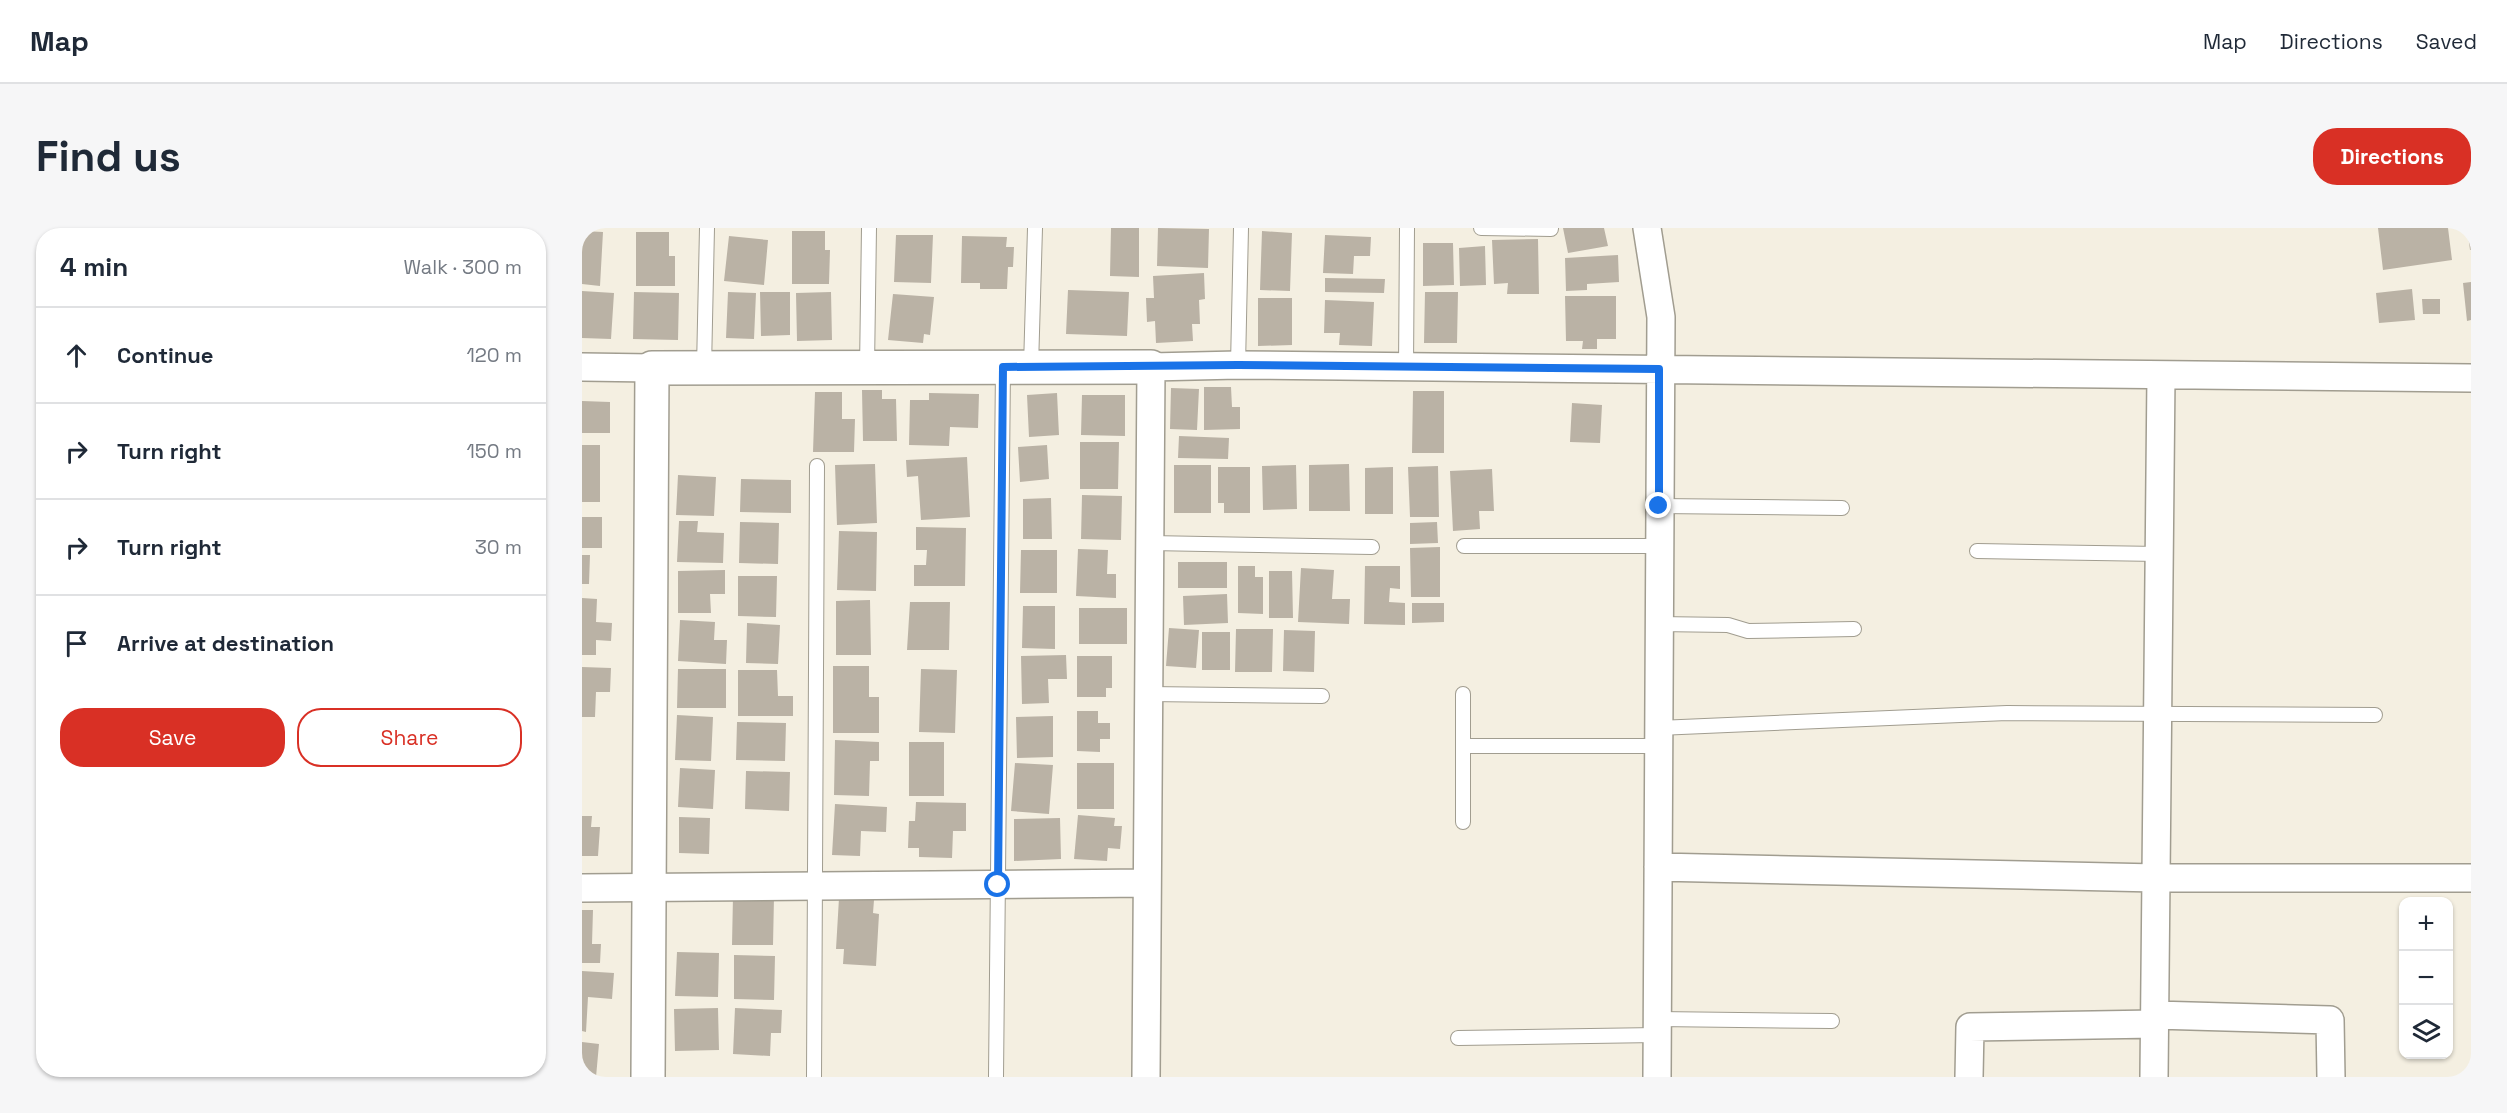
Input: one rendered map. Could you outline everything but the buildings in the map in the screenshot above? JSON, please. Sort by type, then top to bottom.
[{"type":"street","points":[[1647,228],[1661,317],[1657,1077]]},
{"type":"street","points":[[582,367],[867,368],[1238,365],[2471,378]]},
{"type":"street","points":[[1146,1077],[1151,367]]},
{"type":"street","points":[[648,1077],[652,368]]},
{"type":"street","points":[[2154,1077],[2161,375]]},
{"type":"street","points":[[1658,867],[2156,878],[2471,878]]},
{"type":"street","points":[[582,888],[1147,883]]},
{"type":"street","points":[[1969,1077],[1970,1028],[2155,1020],[2330,1020],[2331,1077]]},
{"type":"lane","points":[[704,368],[706,228]]},
{"type":"lane","points":[[867,368],[869,228]]},
{"type":"lane","points":[[996,1077],[998,885],[1017,367],[1035,228]]},
{"type":"lane","points":[[1238,365],[1241,228]]},
{"type":"lane","points":[[1406,368],[1407,228]]},
{"type":"lane","points":[[1481,228],[1551,230]]},
{"type":"lane","points":[[814,1077],[818,466]]},
{"type":"lane","points":[[1659,506],[1842,508]]},
{"type":"lane","points":[[1150,543],[1372,547]]},
{"type":"lane","points":[[1464,546],[1659,546]]},
{"type":"lane","points":[[1977,551],[2159,554]]},
{"type":"lane","points":[[1658,624],[1728,625],[1748,631],[1854,629]]},
{"type":"lane","points":[[1462,822],[1463,693]]},
{"type":"lane","points":[[1148,694],[1322,696]]},
{"type":"lane","points":[[1463,746],[1658,737],[2007,713],[2158,712],[2375,715]]},
{"type":"lane","points":[[1458,1038],[1657,1027],[1832,1021]]},
{"type":"route","points":[[998,885],[1003,367],[1238,365],[1659,369],[1659,506]]}]
